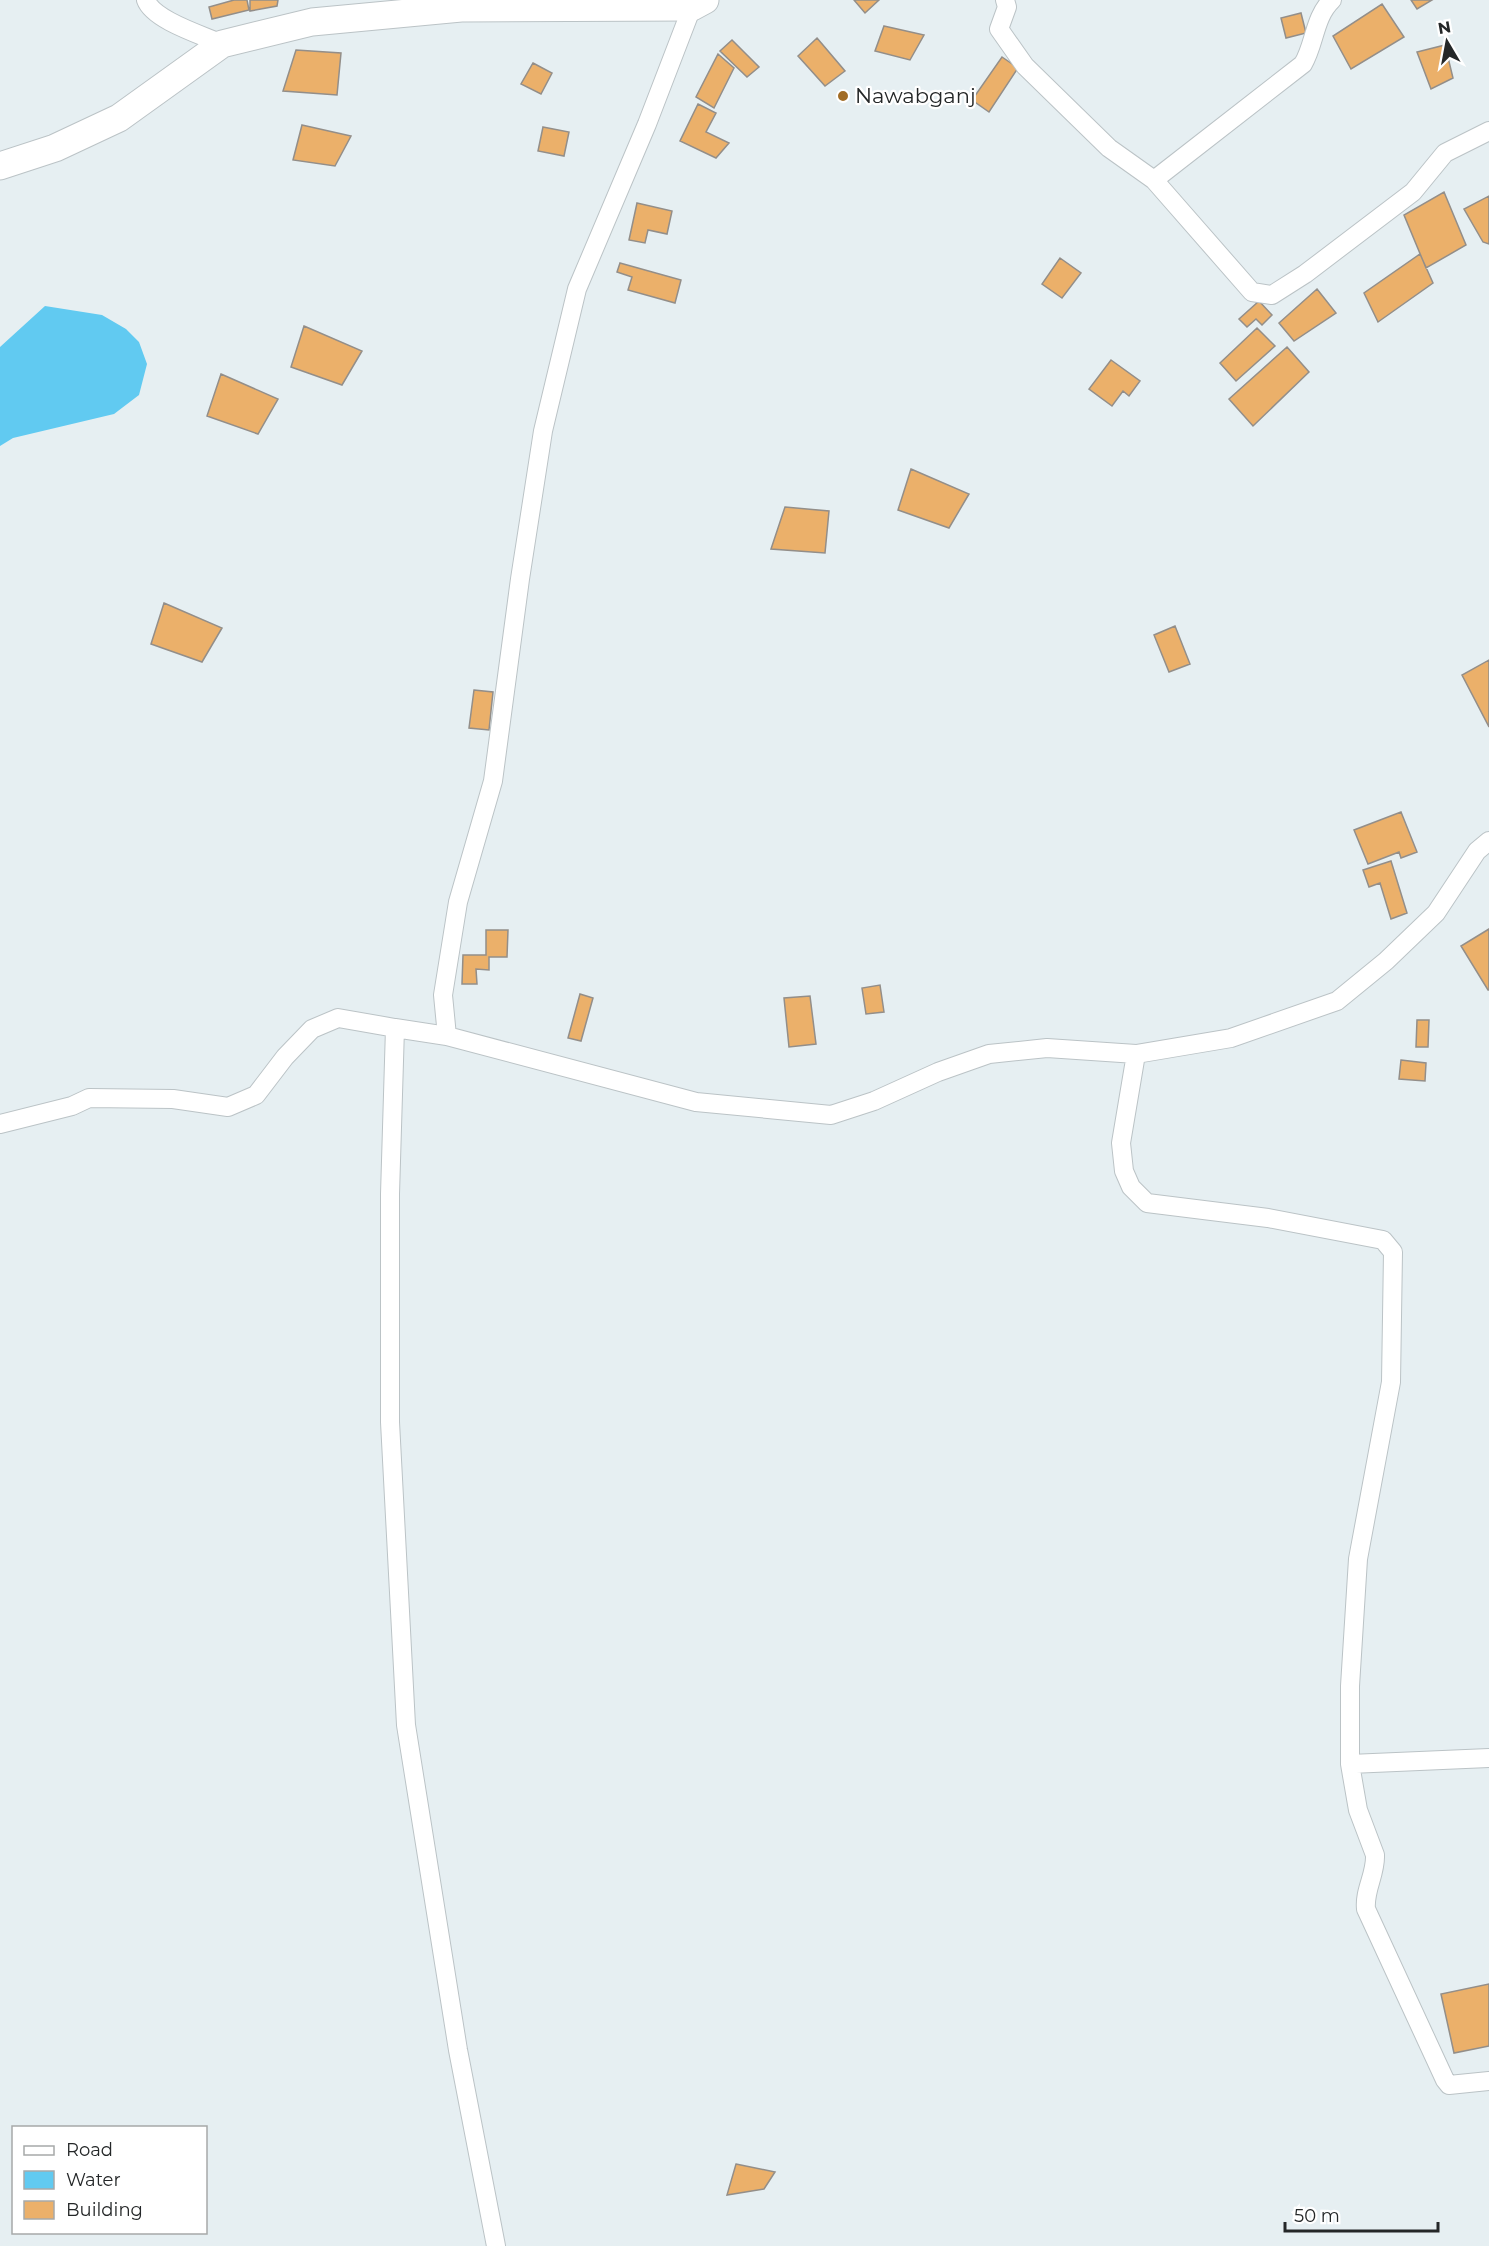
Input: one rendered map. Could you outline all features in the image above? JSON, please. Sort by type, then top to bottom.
[{"type":"main road","points":[[0,166],[55,148],[119,118],[222,44],[312,22],[461,8],[698,4]]},
{"type":"street","points":[[146,0],[149,8],[166,19],[222,44]]},
{"type":"street","points":[[1005,0],[1007,7],[999,29],[1025,66],[1110,148],[1154,180],[1252,292],[1272,295],[1305,274],[1413,192],[1445,153],[1489,131]]},
{"type":"street","points":[[1154,180],[1303,64],[1309,54],[1319,17],[1332,0]]},
{"type":"street","points":[[447,1036],[443,995],[458,902],[493,781],[520,579],[543,431],[577,289],[698,4]]},
{"type":"street","points":[[0,1124],[72,1106],[88,1098],[173,1099],[228,1107],[256,1095],[285,1057],[312,1029],[338,1018],[447,1036],[696,1102],[831,1115],[874,1101],[938,1072],[989,1054],[1047,1048],[1136,1053],[1231,1038],[1337,1001],[1386,961],[1436,913],[1477,851],[1489,841]]},
{"type":"street","points":[[395,1028],[390,1205],[390,1422],[406,1725],[458,2050],[496,2246]]},
{"type":"street","points":[[1136,1053],[1121,1143],[1124,1171],[1131,1186],[1147,1203],[1268,1218],[1383,1240],[1393,1252],[1391,1382],[1358,1559],[1350,1686],[1350,1764],[1358,1810],[1376,1863],[1365,1896],[1366,1909],[1445,2080],[1449,2085],[1458,2086],[1489,2081]]},
{"type":"street","points":[[1350,1764],[1489,1758]]},
{"type":"water","points":[[45,306],[102,315],[126,329],[139,342],[147,364],[139,395],[114,414],[13,438],[0,446],[0,347]]},
{"type":"building","points":[[234,0],[247,0],[249,10],[212,19],[209,7]]},
{"type":"building","points":[[250,0],[278,0],[277,6],[250,11]]},
{"type":"building","points":[[854,0],[879,0],[865,13]]},
{"type":"building","points":[[1411,0],[1432,0],[1417,9]]},
{"type":"building","points":[[1382,4],[1404,37],[1351,69],[1333,36]]},
{"type":"building","points":[[1301,13],[1306,33],[1286,38],[1281,18]]},
{"type":"building","points":[[884,26],[924,35],[910,60],[875,51]]},
{"type":"building","points":[[817,38],[845,71],[825,86],[798,56]]},
{"type":"building","points":[[732,40],[759,67],[747,77],[720,51]]},
{"type":"building","points":[[1445,45],[1453,78],[1431,89],[1417,52]]},
{"type":"building","points":[[296,50],[341,53],[337,95],[283,91]]},
{"type":"building","points":[[718,54],[734,68],[714,108],[696,97]]},
{"type":"building","points":[[1002,57],[1018,68],[989,112],[972,100]]},
{"type":"building","points":[[533,63],[552,73],[541,94],[521,84]]},
{"type":"building","points":[[698,104],[716,113],[706,132],[729,143],[716,158],[680,141]]},
{"type":"building","points":[[302,125],[351,136],[335,166],[293,160]]},
{"type":"building","points":[[543,127],[569,132],[564,156],[538,151]]},
{"type":"building","points":[[1444,192],[1466,245],[1426,268],[1404,215]]},
{"type":"building","points":[[1489,196],[1489,244],[1483,242],[1464,209]]},
{"type":"building","points":[[637,203],[672,211],[667,234],[648,230],[645,243],[629,240]]},
{"type":"building","points":[[1420,254],[1433,283],[1378,322],[1364,293]]},
{"type":"building","points":[[1060,258],[1081,273],[1062,298],[1042,284]]},
{"type":"building","points":[[620,263],[681,280],[675,303],[628,290],[632,277],[617,272]]},
{"type":"building","points":[[1317,289],[1336,313],[1294,341],[1279,323]]},
{"type":"building","points":[[1259,301],[1272,315],[1262,325],[1256,319],[1247,327],[1239,319]]},
{"type":"building","points":[[304,326],[362,351],[342,385],[291,367]]},
{"type":"building","points":[[1257,328],[1275,346],[1236,381],[1220,363]]},
{"type":"building","points":[[1287,347],[1309,372],[1253,426],[1229,399]]},
{"type":"building","points":[[1111,360],[1140,381],[1129,396],[1123,391],[1112,406],[1089,389]]},
{"type":"building","points":[[221,374],[278,399],[258,434],[207,416]]},
{"type":"building","points":[[911,469],[969,494],[949,528],[898,510]]},
{"type":"building","points":[[785,507],[829,511],[825,553],[771,549]]},
{"type":"building","points":[[164,603],[222,628],[202,662],[151,644]]},
{"type":"building","points":[[1175,626],[1190,664],[1169,672],[1154,635]]},
{"type":"building","points":[[1489,660],[1489,727],[1462,675]]},
{"type":"building","points":[[474,690],[493,692],[489,730],[469,728]]},
{"type":"building","points":[[1401,812],[1417,852],[1401,858],[1399,852],[1368,864],[1354,830]]},
{"type":"building","points":[[1391,861],[1407,913],[1391,919],[1380,883],[1369,887],[1363,870]]},
{"type":"building","points":[[1489,929],[1489,990],[1488,990],[1461,946]]},
{"type":"building","points":[[486,930],[508,930],[507,957],[489,957],[489,970],[476,969],[477,984],[462,984],[463,955],[486,955]]},
{"type":"building","points":[[880,985],[884,1012],[866,1014],[862,988]]},
{"type":"building","points":[[580,994],[593,998],[581,1041],[568,1038]]},
{"type":"building","points":[[810,996],[816,1044],[789,1047],[784,998]]},
{"type":"building","points":[[1417,1020],[1429,1020],[1428,1047],[1416,1047]]},
{"type":"building","points":[[1401,1060],[1426,1063],[1425,1081],[1399,1079]]},
{"type":"building","points":[[1489,1984],[1489,2046],[1454,2053],[1441,1994]]},
{"type":"building","points":[[736,2164],[775,2172],[764,2189],[727,2195]]},
{"type":"place","name":"Nawabganj","points":[[843,96]]}]
